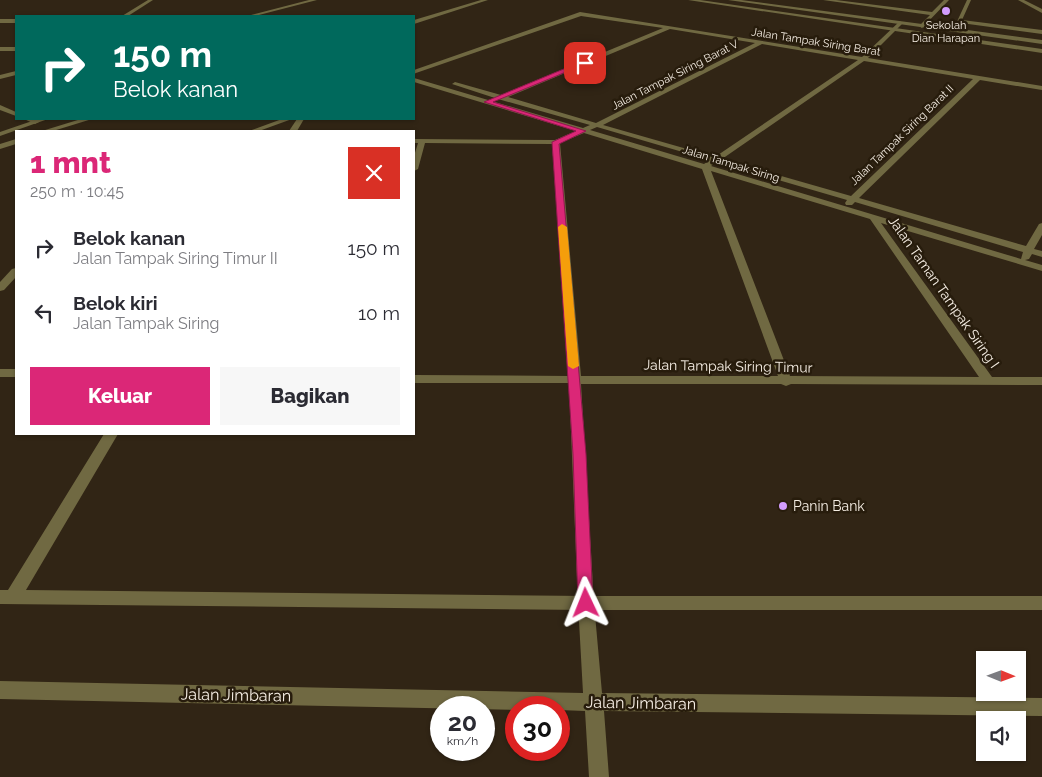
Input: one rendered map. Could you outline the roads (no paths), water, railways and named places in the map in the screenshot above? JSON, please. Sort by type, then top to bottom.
[{"type":"street","points":[[127,15],[151,0]]},
{"type":"street","points":[[254,15],[315,0]]},
{"type":"street","points":[[415,22],[486,0]]},
{"type":"street","points":[[690,0],[1042,51]]},
{"type":"street","points":[[730,0],[1042,42]]},
{"type":"street","points":[[825,0],[933,14]]},
{"type":"street","points":[[922,26],[947,0]]},
{"type":"street","points":[[954,31],[969,0]]},
{"type":"street","points":[[1020,0],[1042,11]]},
{"type":"street","name":"Jalan Tampak Siring Barat","points":[[415,72],[580,14],[586,14],[1042,88]]},
{"type":"street","points":[[0,21],[15,21]]},
{"type":"street","points":[[960,21],[1042,32]]},
{"type":"street","points":[[786,382],[705,167],[718,160],[862,60],[900,23]]},
{"type":"street","points":[[487,102],[668,28]]},
{"type":"street","name":"Jalan Tampak Siring Barat V","points":[[556,142],[599,124],[760,43]]},
{"type":"street","points":[[0,49],[15,49]]},
{"type":"street","name":"Jalan Tampak Siring","points":[[415,72],[599,124],[1042,254]]},
{"type":"street","points":[[0,77],[15,73]]},
{"type":"street","name":"Jalan Tampak Siring Barat II","points":[[843,210],[852,199],[978,78]]},
{"type":"street","name":"Jalan Tampak Siring","points":[[415,80],[843,210],[1042,268]]},
{"type":"street","points":[[0,108],[15,114]]},
{"type":"street","points":[[0,134],[32,120]]},
{"type":"street","points":[[50,130],[84,120]]},
{"type":"street","points":[[256,130],[285,120]]},
{"type":"street","points":[[0,147],[15,141]]},
{"type":"street","points":[[415,162],[418,141],[556,142],[574,379],[586,603],[599,777]]},
{"type":"street","name":"Jalan Taman Tampak Siring I","points":[[874,219],[990,382]]},
{"type":"street","points":[[1023,262],[1042,226]]},
{"type":"street","points":[[0,288],[15,272]]},
{"type":"street","points":[[0,373],[15,373]]},
{"type":"street","name":"Jalan Tampak Siring Timur","points":[[415,379],[786,382],[1042,381]]},
{"type":"street","points":[[7,597],[110,435]]},
{"type":"street","points":[[7,597],[586,603],[1042,603]]},
{"type":"street","name":"Jalan Jimbaran","points":[[0,690],[593,702],[1042,707]]},
{"type":"place","name":"Sekolah Dian Harapan","points":[[946,11]]},
{"type":"place","name":"Panin Bank","points":[[783,506]]}]
